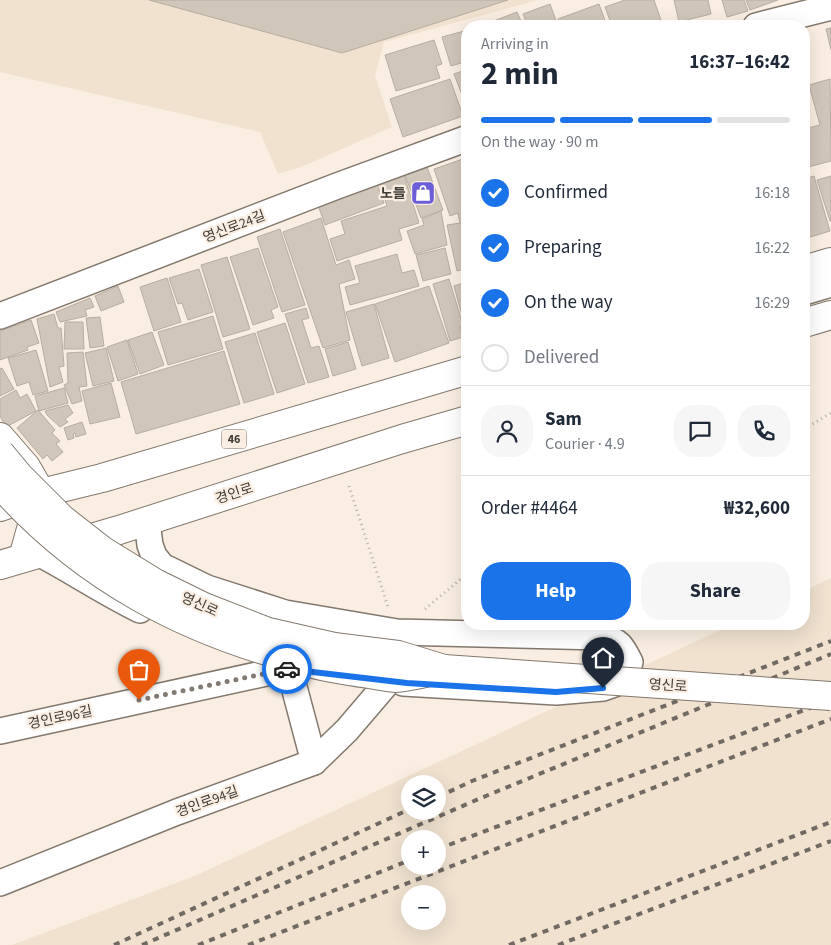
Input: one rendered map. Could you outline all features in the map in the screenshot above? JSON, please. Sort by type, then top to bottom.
[{"type":"main road","points":[[810,268],[831,262]]},
{"type":"main road","points":[[810,322],[831,315]]},
{"type":"main road","name":"46","points":[[0,507],[41,493],[102,478],[461,372]]},
{"type":"main road","name":"경인로","points":[[21,559],[146,522],[402,439],[461,422]]},
{"type":"main road","points":[[0,437],[26,467],[41,493],[21,559]]},
{"type":"main road","name":"영신로","points":[[0,453],[19,476],[62,519],[104,551],[155,583],[204,607],[268,632],[334,647],[398,655],[444,669],[831,696]]},
{"type":"main road","name":"영신로","points":[[0,484],[50,535],[85,564],[144,600],[195,626],[263,651],[330,668],[394,678],[444,669]]},
{"type":"street","points":[[781,20],[831,8]]},
{"type":"street","name":"영신로24길","points":[[0,316],[337,186],[461,141]]},
{"type":"street","points":[[810,290],[831,284]]},
{"type":"street","points":[[402,439],[461,410]]},
{"type":"street","points":[[21,559],[74,572],[108,594],[214,644],[289,668],[388,682],[556,692],[603,688],[617,683],[625,675],[630,662],[622,647],[614,640],[601,637],[397,632],[285,613],[207,588],[162,566],[152,551],[146,522]]},
{"type":"street","points":[[289,668],[314,762]]},
{"type":"street","name":"경인로96길","points":[[0,731],[289,668]]},
{"type":"street","name":"경인로94길","points":[[0,883],[177,812],[314,762],[347,730],[388,682]]},
{"type":"path","points":[[810,425],[831,413]]},
{"type":"path","points":[[349,486],[397,632],[461,579]]},
{"type":"shaded area","points":[[0,0],[538,0],[384,42],[375,76],[392,127],[301,167],[278,174],[260,132],[0,72]]},
{"type":"shaded area","points":[[831,578],[831,945],[12,945],[197,875],[401,779],[401,820],[446,820],[446,775],[411,775],[720,630],[810,630],[810,588]]},
{"type":"building","points":[[149,0],[508,0],[342,53]]},
{"type":"building","points":[[625,0],[654,0],[661,20],[610,20],[605,7]]},
{"type":"building","points":[[674,0],[708,0],[711,14],[687,20],[679,20]]},
{"type":"building","points":[[722,0],[744,0],[748,11],[727,17]]},
{"type":"building","points":[[746,0],[778,0],[750,10]]},
{"type":"building","points":[[550,4],[556,20],[526,20],[523,14]]},
{"type":"building","points":[[599,4],[605,20],[558,20]]},
{"type":"building","points":[[517,12],[520,20],[496,20]]},
{"type":"building","points":[[831,28],[831,50],[826,29]]},
{"type":"building","points":[[461,32],[461,63],[451,66],[442,37]]},
{"type":"building","points":[[434,40],[442,64],[436,66],[440,78],[396,91],[385,55]]},
{"type":"building","points":[[461,72],[461,92],[454,74]]},
{"type":"building","points":[[450,79],[461,110],[461,117],[403,137],[390,99]]},
{"type":"building","points":[[830,79],[831,161],[810,166],[810,128],[820,125],[810,85]]},
{"type":"building","points":[[461,160],[461,270],[457,271],[447,225],[460,223],[458,213],[450,216],[434,169]]},
{"type":"building","points":[[427,167],[443,210],[421,218],[405,175]]},
{"type":"building","points":[[404,175],[419,223],[399,229],[402,240],[337,261],[330,239],[345,234],[341,221],[387,206],[379,182]]},
{"type":"building","points":[[814,176],[830,231],[810,237],[810,177]]},
{"type":"building","points":[[831,176],[831,221],[830,221],[817,180]]},
{"type":"building","points":[[377,183],[384,203],[325,225],[318,205]]},
{"type":"building","points":[[441,211],[447,245],[415,254],[407,231],[424,225],[422,219]]},
{"type":"building","points":[[321,218],[336,265],[349,260],[355,279],[339,284],[350,340],[323,348],[283,232]]},
{"type":"building","points":[[280,229],[305,305],[282,312],[257,237]]},
{"type":"building","points":[[258,248],[278,307],[271,310],[274,318],[253,325],[230,257]]},
{"type":"building","points":[[445,248],[451,274],[423,281],[416,255]]},
{"type":"building","points":[[397,254],[402,273],[414,270],[419,286],[350,305],[345,287],[360,283],[355,266]]},
{"type":"building","points":[[227,257],[250,329],[223,337],[201,265]]},
{"type":"building","points":[[199,269],[213,312],[188,320],[182,303],[178,304],[169,278]]},
{"type":"building","points":[[167,278],[181,322],[154,331],[140,287]]},
{"type":"building","points":[[449,279],[461,318],[461,338],[450,341],[433,284]]},
{"type":"building","points":[[461,284],[461,312],[454,286]]},
{"type":"building","points":[[118,286],[124,302],[101,311],[95,296]]},
{"type":"building","points":[[429,286],[449,343],[395,362],[375,304]]},
{"type":"building","points":[[90,298],[94,307],[85,310],[87,316],[60,322],[56,312]]},
{"type":"building","points":[[374,304],[389,358],[362,366],[346,312]]},
{"type":"building","points":[[306,308],[309,318],[302,320],[311,348],[319,346],[329,377],[308,383],[285,314]]},
{"type":"building","points":[[54,314],[58,328],[61,328],[64,366],[59,367],[63,382],[50,387],[37,319]]},
{"type":"building","points":[[213,316],[223,349],[168,365],[158,332]]},
{"type":"building","points":[[100,317],[104,346],[90,348],[86,318]]},
{"type":"building","points":[[31,320],[39,343],[27,347],[28,350],[0,360],[0,331]]},
{"type":"building","points":[[65,322],[83,322],[84,349],[64,349]]},
{"type":"building","points":[[285,323],[305,384],[277,393],[257,332]]},
{"type":"building","points":[[152,332],[164,365],[140,374],[128,340]]},
{"type":"building","points":[[255,333],[274,394],[244,403],[225,342]]},
{"type":"building","points":[[127,340],[138,374],[118,381],[107,347]]},
{"type":"building","points":[[348,342],[356,369],[333,376],[325,349]]},
{"type":"building","points":[[106,348],[114,381],[93,386],[85,353]]},
{"type":"building","points":[[36,350],[48,391],[33,395],[29,382],[17,386],[8,358]]},
{"type":"building","points":[[224,351],[240,404],[136,434],[121,382]]},
{"type":"building","points":[[83,352],[87,386],[79,387],[82,401],[72,404],[64,385],[68,383],[67,353]]},
{"type":"building","points":[[2,368],[14,389],[0,396],[0,369]]},
{"type":"building","points":[[111,383],[120,417],[90,424],[82,391]]},
{"type":"building","points":[[64,388],[68,403],[39,411],[35,396]]},
{"type":"building","points":[[16,390],[20,398],[27,394],[36,411],[6,427],[0,416],[0,399]]},
{"type":"building","points":[[68,405],[73,413],[65,419],[68,422],[60,427],[45,411]]},
{"type":"building","points":[[38,410],[55,430],[52,433],[60,441],[56,444],[63,452],[52,461],[47,455],[43,459],[17,428]]},
{"type":"building","points":[[82,422],[86,434],[76,437],[75,433],[73,434],[74,438],[68,440],[64,428]]},
{"type":"railway","points":[[446,793],[472,781],[831,641]]},
{"type":"railway","points":[[142,945],[481,798],[831,654]]},
{"type":"railway","points":[[446,846],[831,700]]},
{"type":"railway","points":[[248,945],[831,719]]},
{"type":"railway","points":[[114,945],[401,813]]},
{"type":"railway","points":[[509,945],[831,822]]},
{"type":"railway","points":[[558,945],[831,841]]},
{"type":"railway","points":[[198,945],[401,864]]},
{"type":"way so far","points":[[139,700],[287,669]]},
{"type":"place","name":"노들","points":[[423,193]]},
{"type":"route","points":[[287,669],[388,682],[556,692],[603,688]]}]
